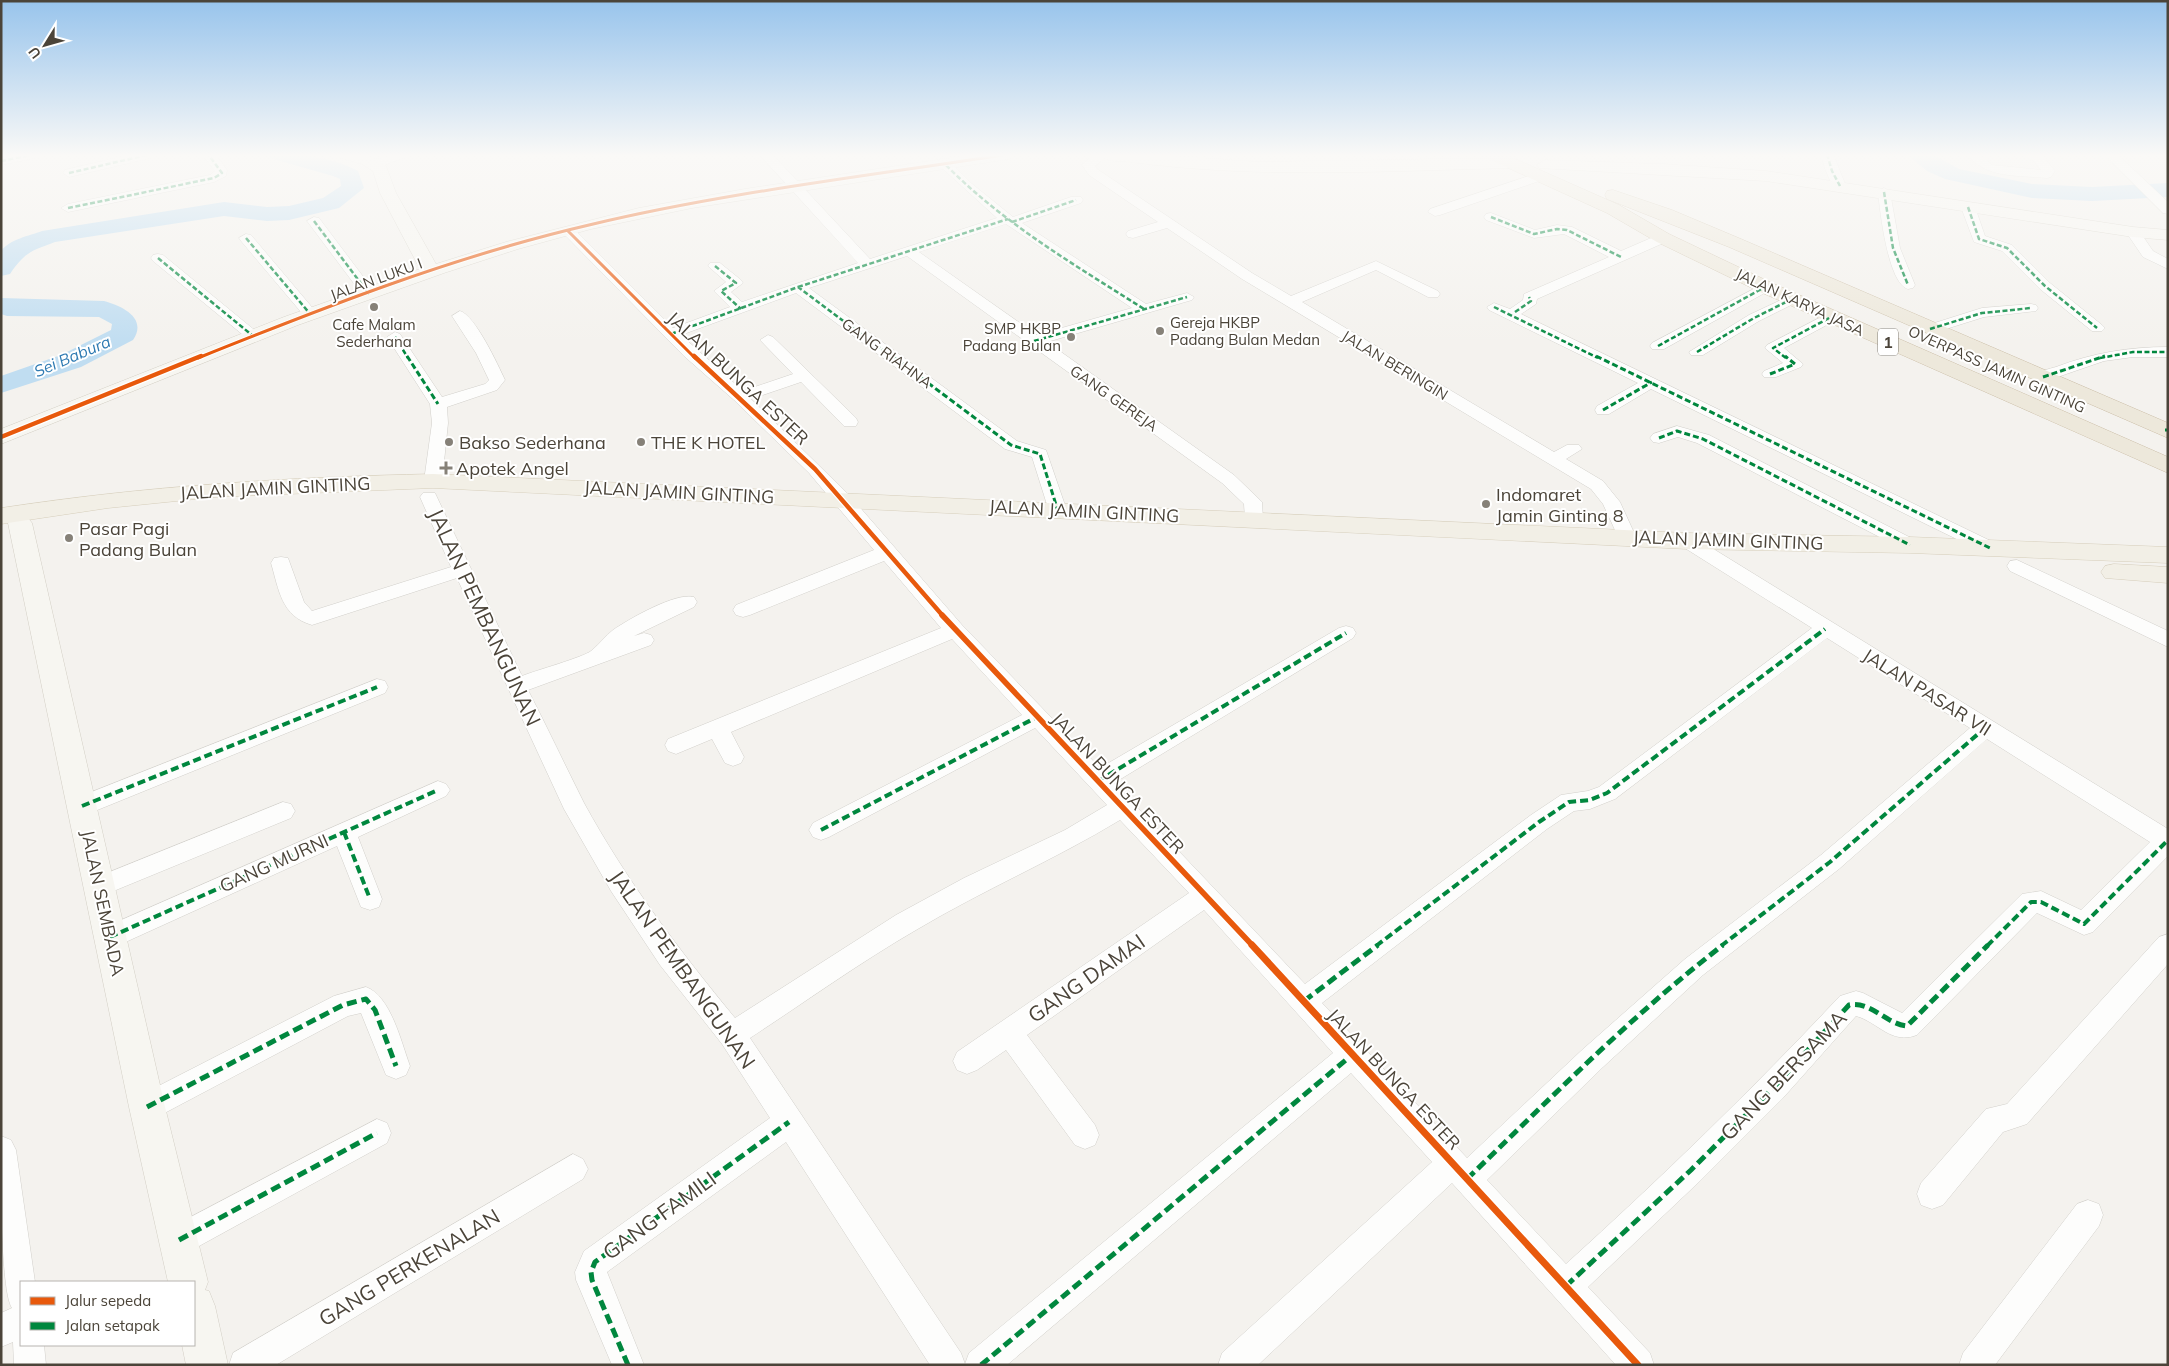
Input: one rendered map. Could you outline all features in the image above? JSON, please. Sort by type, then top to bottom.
[{"type":"highway","name":"JALAN KARYA JASA","points":[[1643,218],[1765,287],[1792,300],[2168,466]]},
{"type":"highway","name":"JALAN KARYA JASA","points":[[1675,218],[2043,377],[2167,434]]},
{"type":"highway","name":"OVERPASS JAMIN GINTING","points":[[1668,231],[2167,434]]},
{"type":"highway","name":"OVERPASS JAMIN GINTING","points":[[1668,231],[2012,388],[2168,455]]},
{"type":"main road","name":"JALAN JAMIN GINTING","points":[[7,522],[152,506],[431,489],[1711,556],[2017,566],[2168,575]]},
{"type":"main road","name":"JALAN JAMIN GINTING","points":[[851,510],[1058,511],[1687,541],[1910,545],[2168,555]]},
{"type":"street","points":[[401,218],[431,272]]},
{"type":"street","name":"JALAN LUKU I","points":[[1,437],[253,336],[431,272],[568,231],[624,218]]},
{"type":"street","points":[[822,218],[868,266]]},
{"type":"street","points":[[1007,218],[1144,309]]},
{"type":"street","points":[[671,334],[822,278],[828,279],[1017,218]]},
{"type":"street","name":"JALAN BERINGIN","points":[[1160,218],[1290,302],[1600,488],[1611,502],[1627,537]]},
{"type":"street","points":[[1493,218],[1529,233],[1566,230],[1621,257]]},
{"type":"street","points":[[1888,218],[1893,248],[1908,285]]},
{"type":"street","points":[[1972,218],[1980,239],[2008,248],[2045,286],[2097,328]]},
{"type":"street","points":[[2039,218],[2133,232],[2168,235]]},
{"type":"street","points":[[314,220],[369,294]]},
{"type":"street","points":[[1133,234],[1168,223]]},
{"type":"street","name":"JALAN BUNGA ESTER","points":[[568,231],[671,334],[740,397],[851,510],[956,630],[1206,895],[1638,1365]]},
{"type":"street","points":[[1515,312],[1531,301],[1529,297],[1621,257],[1668,231]]},
{"type":"street","points":[[2133,232],[2148,254],[2168,265]]},
{"type":"street","points":[[246,238],[311,315]]},
{"type":"street","name":"GANG GEREJA","points":[[910,252],[1228,479],[1252,502],[1254,519]]},
{"type":"street","points":[[158,258],[253,336]]},
{"type":"street","points":[[1290,302],[1376,265],[1433,294]]},
{"type":"street","points":[[715,266],[736,283],[721,291],[741,309]]},
{"type":"street","name":"GANG RIAHNA","points":[[798,287],[1011,445],[1017,449],[1035,451],[1040,454],[1058,511]]},
{"type":"street","points":[[1658,346],[1765,287]]},
{"type":"street","points":[[1034,341],[1187,297]]},
{"type":"street","points":[[1697,352],[1754,318],[1792,300]]},
{"type":"street","points":[[1494,307],[1652,382],[1990,548]]},
{"type":"street","points":[[1930,329],[1982,313],[2031,308]]},
{"type":"street","points":[[438,404],[491,387],[497,380],[484,353],[460,316]]},
{"type":"street","points":[[1770,374],[1795,364],[1773,348],[1831,317]]},
{"type":"street","points":[[395,337],[438,404],[440,423],[431,489]]},
{"type":"street","points":[[768,340],[850,422]]},
{"type":"street","points":[[2043,377],[2104,354],[2130,351],[2168,352]]},
{"type":"street","points":[[740,397],[802,376]]},
{"type":"street","points":[[1603,410],[1652,382]]},
{"type":"street","points":[[1659,438],[1677,431],[1703,439],[1910,545]]},
{"type":"street","points":[[1553,459],[1572,449]]},
{"type":"street","name":"JALAN PEMBANGUNAN","points":[[431,489],[462,570],[516,686],[576,809],[620,884],[670,957],[732,1035],[949,1365]]},
{"type":"street","name":"JALAN SEMBADA","points":[[7,522],[82,806],[147,1107],[188,1281]]},
{"type":"street","name":"JALAN PASAR VII","points":[[1687,541],[2167,841]]},
{"type":"street","points":[[743,610],[886,552]]},
{"type":"street","points":[[281,563],[296,608],[303,615],[312,618],[462,570]]},
{"type":"street","points":[[2017,566],[2168,640]]},
{"type":"street","points":[[596,658],[616,636],[627,629],[687,602]]},
{"type":"street","points":[[1304,1001],[1538,822],[1570,802],[1590,800],[1607,794],[1825,629]]},
{"type":"street","points":[[676,745],[956,630]]},
{"type":"street","points":[[1098,781],[1346,633]]},
{"type":"street","points":[[516,686],[644,640]]},
{"type":"street","points":[[82,806],[377,686]]},
{"type":"street","points":[[821,830],[1038,717]]},
{"type":"street","points":[[717,727],[733,757]]},
{"type":"street","points":[[1234,1365],[1592,1059],[1694,967],[1830,862],[1985,728]]},
{"type":"street","name":"GANG MURNI","points":[[110,937],[438,790]]},
{"type":"street","points":[[732,1035],[905,923],[973,885],[1073,837],[1123,807]]},
{"type":"street","points":[[99,887],[283,811]]},
{"type":"street","points":[[344,832],[370,899]]},
{"type":"street","name":"GANG BERSAMA","points":[[1566,1286],[1691,1170],[1773,1088],[1849,1005],[1854,1003],[1862,1004],[1891,1024],[1907,1026],[2031,902],[2041,902],[2084,924],[2167,841]]},
{"type":"street","name":"GANG DAMAI","points":[[967,1061],[1206,895]]},
{"type":"street","points":[[1932,1194],[1996,1119],[2008,1118],[2016,1114],[2168,945]]},
{"type":"street","points":[[147,1107],[343,1005],[359,1000],[366,1000],[375,1010],[396,1066]]},
{"type":"street","points":[[1009,1032],[1085,1135]]},
{"type":"street","points":[[981,1365],[1353,1054]]},
{"type":"street","name":"GANG FAMILI","points":[[628,1365],[592,1280],[591,1268],[595,1262],[789,1122]]},
{"type":"street","points":[[179,1240],[377,1134]]},
{"type":"street","points":[[1,1150],[20,1289]]},
{"type":"street","name":"GANG PERKENALAN","points":[[245,1365],[573,1169]]},
{"type":"street","points":[[1975,1365],[2088,1216]]},
{"type":"street","points":[[195,1311],[207,1365]]},
{"type":"street","points":[[1,1331],[20,1321]]},
{"type":"street","points":[[28,1346],[30,1365]]},
{"type":"waterway","name":"Sei Babura","points":[[1,269],[12,253],[23,246],[50,236],[168,218]]},
{"type":"waterway","name":"Sei Babura","points":[[1,306],[7,308],[104,309],[125,321],[124,334],[71,361],[1,385]]},
{"type":"marked path","points":[[1006,218],[1066,260],[1144,309]]},
{"type":"marked path","points":[[1012,222],[1024,218]]},
{"type":"marked path","points":[[1493,218],[1534,234],[1557,229],[1567,230],[1621,257]]},
{"type":"marked path","points":[[1888,218],[1893,248],[1908,285]]},
{"type":"marked path","points":[[1972,218],[1979,239],[2007,248],[2045,286],[2097,328]]},
{"type":"marked path","points":[[798,287],[1008,219]]},
{"type":"marked path","points":[[314,221],[369,294]]},
{"type":"marked path","points":[[246,238],[311,315]]},
{"type":"marked path","points":[[158,258],[253,336]]},
{"type":"marked path","points":[[715,266],[736,283],[721,291],[741,309]]},
{"type":"marked path","points":[[671,334],[798,287],[1011,445],[1040,454],[1058,511]]},
{"type":"marked path","points":[[1658,346],[1765,287]]},
{"type":"marked path","points":[[1034,341],[1187,297]]},
{"type":"marked path","points":[[1515,312],[1531,301],[1529,297]]},
{"type":"marked path","points":[[1697,352],[1754,318],[1792,299]]},
{"type":"marked path","points":[[1494,307],[1990,548]]},
{"type":"marked path","points":[[1930,329],[1982,313],[2031,308]]},
{"type":"marked path","points":[[1770,374],[1795,364],[1773,348],[1831,317]]},
{"type":"marked path","points":[[395,337],[438,404]]},
{"type":"marked path","points":[[2043,377],[2090,360],[2118,354],[2168,352]]},
{"type":"marked path","points":[[1603,410],[1652,382]]},
{"type":"marked path","points":[[1659,438],[1677,431],[1703,439],[1910,545]]},
{"type":"marked path","points":[[1304,1001],[1539,822],[1569,802],[1590,800],[1607,793],[1825,629]]},
{"type":"marked path","points":[[1098,781],[1346,633]]},
{"type":"marked path","points":[[82,806],[377,687]]},
{"type":"marked path","points":[[821,830],[1037,717]]},
{"type":"marked path","points":[[1467,1179],[1592,1059],[1694,967],[1830,862],[1985,728]]},
{"type":"marked path","points":[[110,937],[438,790]]},
{"type":"marked path","points":[[344,832],[370,899]]},
{"type":"marked path","points":[[1566,1286],[1691,1170],[1773,1088],[1849,1005],[1863,1005],[1891,1022],[1907,1026],[2031,902],[2041,902],[2084,924],[2167,841]]},
{"type":"marked path","points":[[147,1107],[343,1005],[366,999],[375,1010],[396,1066]]},
{"type":"marked path","points":[[981,1365],[1353,1054]]},
{"type":"marked path","points":[[628,1365],[592,1280],[591,1272],[595,1262],[789,1122]]},
{"type":"marked path","points":[[179,1240],[377,1133]]},
{"type":"cycle path","points":[[1,437],[291,321],[364,294],[512,246],[618,218]]},
{"type":"cycle path","points":[[568,231],[690,353],[740,397],[815,469],[844,500],[858,519],[955,630],[1206,895],[1638,1365]]},
{"type":"place","name":"Cafe Malam Sederhana","points":[[374,307]]},
{"type":"place","name":"Gereja HKBP Padang Bulan Medan","points":[[1160,331]]},
{"type":"place","name":"SMP HKBP Padang Bulan","points":[[1071,337]]},
{"type":"place","name":"Bakso Sederhana","points":[[449,442]]},
{"type":"place","name":"THE K HOTEL","points":[[641,442]]},
{"type":"place","name":"Apotek Angel","points":[[446,468]]},
{"type":"place","name":"Indomaret Jamin Ginting 8","points":[[1486,504]]},
{"type":"place","name":"Pasar Pagi Padang Bulan","points":[[69,538]]}]
